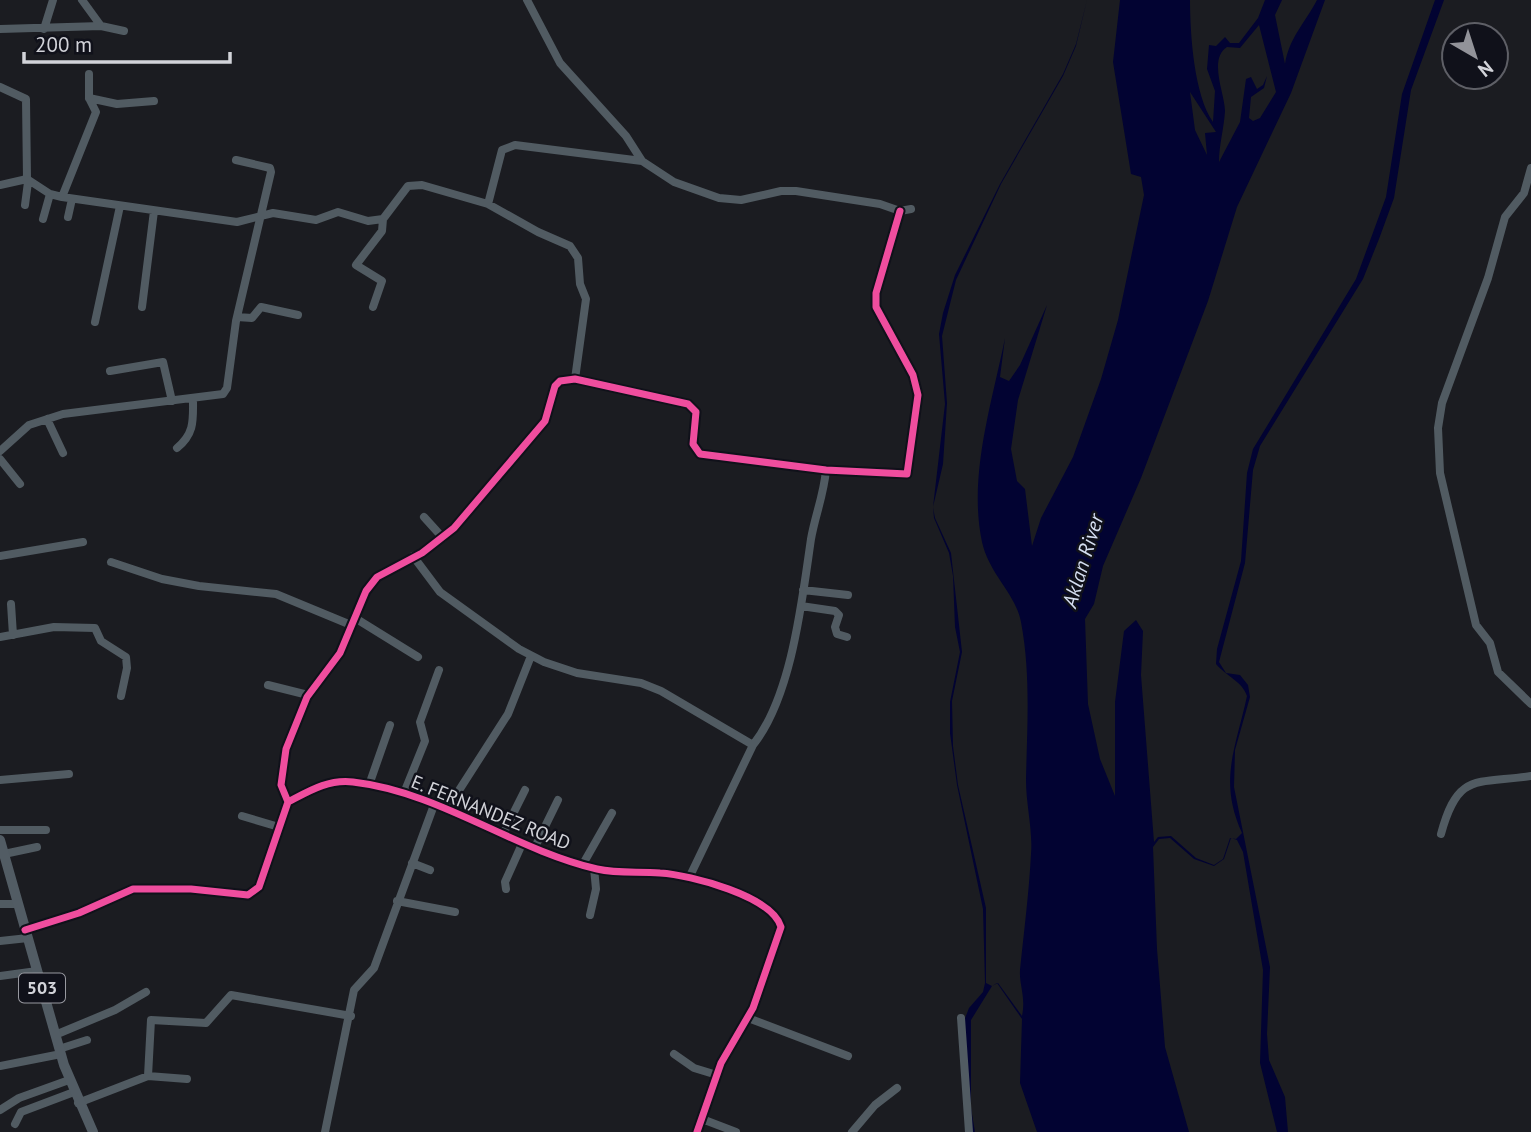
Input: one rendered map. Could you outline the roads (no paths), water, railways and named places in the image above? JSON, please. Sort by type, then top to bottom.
[{"type":"main road","name":"503","points":[[0,840],[69,1080],[93,1132]]},
{"type":"street","points":[[44,29],[53,0]]},
{"type":"street","points":[[82,0],[101,26]]},
{"type":"street","points":[[527,0],[560,63],[626,136],[642,161],[674,182],[719,198],[741,200],[781,191],[796,191],[880,204],[900,211],[911,209]]},
{"type":"street","points":[[0,29],[101,26],[124,31]]},
{"type":"street","points":[[62,197],[96,112],[89,98],[89,74]]},
{"type":"street","points":[[0,87],[26,99],[28,180],[25,205]]},
{"type":"street","points":[[89,98],[117,104],[153,101]]},
{"type":"street","points":[[488,204],[500,156],[506,146],[642,161]]},
{"type":"street","points":[[0,451],[29,425],[64,414],[223,394],[227,388],[237,317],[270,168],[236,160]]},
{"type":"street","points":[[1531,168],[1524,192],[1505,217],[1488,278],[1449,383],[1438,428],[1437,452],[1476,625],[1490,643],[1498,671],[1531,705]]},
{"type":"street","points":[[0,185],[28,180],[50,194],[62,197],[237,222],[281,214],[316,220],[338,212],[368,221],[383,219]]},
{"type":"street","points":[[373,307],[382,281],[356,265],[382,231],[383,219],[405,189],[412,185],[442,189],[488,204],[538,232],[570,246],[575,252],[580,284],[586,299],[575,379]]},
{"type":"street","points":[[43,219],[50,194]]},
{"type":"street","points":[[68,217],[72,199]]},
{"type":"street","points":[[94,322],[120,206]]},
{"type":"street","points":[[142,307],[154,211]]},
{"type":"street","points":[[0,942],[79,914],[132,889],[191,889],[248,895],[259,887],[288,802],[283,794],[281,774],[286,749],[308,695],[340,653],[371,583],[443,538],[467,515],[545,421],[555,386],[560,381],[575,379],[688,404],[696,412],[693,444],[700,454],[826,470],[907,474],[918,395],[913,375],[876,307],[876,293],[900,211]]},
{"type":"street","points":[[237,317],[252,318],[261,307],[298,315]]},
{"type":"street","points":[[110,371],[163,362],[172,401]]},
{"type":"street","points":[[177,448],[189,439],[193,428],[193,398]]},
{"type":"street","points":[[47,419],[63,453]]},
{"type":"street","points":[[0,459],[20,484]]},
{"type":"street","points":[[689,878],[781,694],[801,606],[826,470]]},
{"type":"street","points":[[424,517],[443,538]]},
{"type":"street","points":[[0,556],[83,542]]},
{"type":"street","points":[[413,556],[440,592],[531,656],[577,673],[640,684],[661,691],[728,727],[753,746]]},
{"type":"street","points":[[111,562],[162,579],[226,590],[276,594],[353,621],[418,657]]},
{"type":"street","points":[[803,590],[848,595]]},
{"type":"street","points":[[11,604],[13,635]]},
{"type":"street","points":[[801,606],[835,611],[838,615],[835,627],[837,634],[847,637]]},
{"type":"street","points":[[0,637],[54,626],[95,628],[102,641],[126,657],[127,668],[121,696]]},
{"type":"street","points":[[447,809],[508,714],[531,656]]},
{"type":"street","points":[[404,793],[425,741],[420,722],[439,670]]},
{"type":"street","points":[[268,685],[308,695]]},
{"type":"street","points":[[369,785],[390,724]]},
{"type":"street","points":[[0,780],[69,774]]},
{"type":"street","points":[[1441,834],[1456,793],[1482,782],[1531,776]]},
{"type":"street","name":"E. FERNANDEZ ROAD","points":[[288,802],[338,781],[369,785],[404,793],[447,809],[534,849],[594,868],[689,878],[764,904],[778,916],[780,937],[748,1018],[727,1050],[697,1132]]},
{"type":"street","points":[[503,834],[525,790]]},
{"type":"street","points":[[534,849],[558,800]]},
{"type":"street","points":[[325,1132],[351,1016],[354,990],[374,968],[435,805]]},
{"type":"street","points":[[583,864],[612,813]]},
{"type":"street","points":[[242,816],[279,827]]},
{"type":"street","points":[[0,830],[46,830]]},
{"type":"street","points":[[506,890],[505,882],[522,844]]},
{"type":"street","points":[[4,853],[37,847]]},
{"type":"street","points":[[412,863],[430,870]]},
{"type":"street","points":[[590,915],[596,889],[594,868]]},
{"type":"street","points":[[397,901],[455,912]]},
{"type":"street","points":[[0,904],[18,904]]},
{"type":"street","points":[[0,976],[37,971]]},
{"type":"street","points":[[55,1035],[115,1010],[146,992]]},
{"type":"street","points":[[148,1076],[151,1020],[206,1023],[218,1013],[226,997],[231,995],[351,1016]]},
{"type":"street","points":[[748,1018],[848,1056]]},
{"type":"street","points":[[961,1018],[969,1132]]},
{"type":"street","points":[[0,1066],[60,1051],[87,1040]]},
{"type":"street","points":[[674,1054],[694,1068],[717,1074]]},
{"type":"street","points":[[15,1124],[21,1112],[148,1076],[187,1079]]},
{"type":"street","points":[[0,1110],[19,1098],[69,1080]]},
{"type":"street","points":[[852,1132],[875,1105],[897,1088]]},
{"type":"street","points":[[702,1119],[736,1132]]},
{"type":"water","points":[[1087,0],[1076,46],[1063,76],[1001,184],[956,280],[942,336],[947,403],[943,464],[933,507],[945,404],[939,334],[943,313],[955,275],[1000,184],[1063,74],[1076,44]]},
{"type":"water","name":"Aklan River","points":[[1120,0],[1190,0],[1197,80],[1213,122],[1215,91],[1207,69],[1209,45],[1216,46],[1225,37],[1230,43],[1239,43],[1258,18],[1265,0],[1282,0],[1275,15],[1285,64],[1294,38],[1317,0],[1325,0],[1291,93],[1237,207],[1208,301],[1141,478],[1103,566],[1094,604],[1085,619],[1088,704],[1100,759],[1115,796],[1115,702],[1124,631],[1136,620],[1143,631],[1141,675],[1154,842],[1158,837],[1171,836],[1196,858],[1214,865],[1223,859],[1231,838],[1224,859],[1214,866],[1194,859],[1170,838],[1159,839],[1153,847],[1157,949],[1165,1047],[1189,1132],[1037,1132],[1020,1083],[1022,1019],[997,983],[1022,1016],[1020,970],[1031,845],[1026,780],[1026,662],[1018,612],[985,553],[978,517],[983,440],[1005,338],[1000,377],[1009,381],[1020,365],[1047,305],[1018,400],[1011,449],[1017,481],[1025,489],[1032,546],[1041,518],[1073,457],[1101,379],[1118,320],[1144,195],[1141,177],[1131,174],[1113,62]],"holes":[[[1259,25],[1276,92],[1260,118],[1253,121],[1249,118],[1251,97],[1264,88],[1267,76],[1263,85],[1257,89],[1251,77],[1246,79],[1240,122],[1219,162],[1225,111],[1218,68],[1221,52],[1227,47],[1240,48]],[[1190,92],[1216,132],[1205,133],[1207,155],[1195,130]]]},
{"type":"water","points":[[1435,0],[1444,0],[1411,90],[1394,198],[1363,279],[1260,446],[1253,470],[1245,563],[1219,662],[1226,673],[1240,675],[1248,685],[1250,697],[1235,750],[1234,787],[1270,967],[1267,1034],[1269,1060],[1285,1097],[1288,1132],[1277,1132],[1260,1063],[1263,970],[1243,852],[1237,840],[1232,838],[1236,839],[1242,833],[1231,797],[1231,764],[1247,696],[1241,686],[1220,668],[1216,664],[1217,649],[1241,561],[1247,473],[1253,449],[1356,279],[1386,197],[1402,94]]},
{"type":"water","points":[[933,507],[935,518],[951,553],[962,652],[952,701],[953,746],[958,785],[986,908],[986,983],[992,986],[971,1020],[971,1108],[975,1132],[971,1132],[964,1021],[969,1008],[983,992],[985,983],[983,909],[957,785],[950,733],[950,702],[960,652],[955,627],[953,576],[949,553],[934,518]]}]
